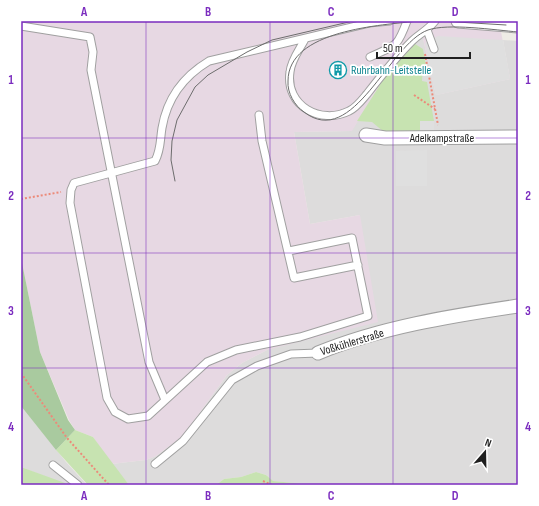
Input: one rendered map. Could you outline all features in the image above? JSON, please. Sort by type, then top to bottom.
[{"type":"street","points":[[458,21],[518,26]]},
{"type":"street","name":"Adelkampstraße","points":[[366,135],[385,138],[518,137]]},
{"type":"street","name":"Voßkühlerstraße","points":[[318,353],[340,344],[379,333],[469,314],[518,306]]},
{"type":"lane","points":[[289,251],[352,238],[368,316],[300,337],[236,350],[207,362],[148,416],[128,419],[115,412],[108,398],[70,203],[71,190],[74,182],[154,161],[160,152],[162,126],[178,86],[196,69],[209,61],[369,23],[390,21]]},
{"type":"lane","points":[[370,57],[395,46],[400,39],[407,21]]},
{"type":"lane","points":[[306,39],[294,59],[290,72],[290,82],[294,96],[300,105],[312,113],[328,117],[350,111],[361,101],[389,65],[414,39],[435,21]]},
{"type":"lane","points":[[21,26],[90,37],[93,52],[91,70],[149,362],[165,400]]},
{"type":"lane","points":[[424,32],[434,49]]},
{"type":"lane","points":[[258,115],[262,142],[289,251],[294,278],[358,264]]},
{"type":"lane","name":"Voßkühlerstraße","points":[[155,464],[183,441],[232,380],[256,366],[291,354],[318,353]]},
{"type":"lane","points":[[53,465],[78,485]]},
{"type":"path","points":[[424,32],[439,138]]},
{"type":"path","points":[[414,96],[435,109]]},
{"type":"path","points":[[21,199],[71,190]]},
{"type":"path","points":[[21,373],[33,393],[67,438],[109,485]]},
{"type":"path","points":[[263,481],[272,485]]},
{"type":"shaded area","points":[[21,21],[499,21],[510,79],[436,95],[422,35],[385,77],[352,131],[294,132],[310,224],[360,215],[378,322],[267,350],[242,363],[227,375],[182,437],[156,456],[146,460],[111,464],[93,437],[75,430],[69,420],[40,352],[21,258]]},
{"type":"shaded area","points":[[422,34],[436,95],[510,79],[503,40],[518,41],[518,485],[315,485],[272,481],[266,475],[256,472],[241,477],[224,479],[216,485],[129,485],[111,464],[146,460],[156,456],[182,437],[227,375],[242,363],[267,350],[360,215],[310,224],[294,132],[351,131],[385,77]]},
{"type":"shaded area","points":[[438,36],[503,40],[510,79],[436,95],[425,43]]},
{"type":"shaded area","points":[[420,121],[434,121],[434,130],[420,130]]},
{"type":"shaded area","points":[[427,150],[427,186],[396,186],[396,151]]},
{"type":"shaded area","points":[[21,406],[66,462],[87,485],[67,485],[21,467]]},
{"type":"green space","points":[[415,44],[423,49],[426,66],[423,66],[422,81],[427,82],[434,121],[420,121],[420,130],[418,133],[384,132],[372,122],[357,121],[385,77]]},
{"type":"green space","points":[[21,258],[40,352],[68,420],[75,430],[56,450],[21,406]]},
{"type":"green space","points":[[75,430],[93,437],[129,485],[88,485],[56,450]]},
{"type":"green space","points":[[21,467],[65,483],[67,485],[21,485]]},
{"type":"green space","points":[[256,472],[266,475],[273,481],[315,485],[216,485],[224,479],[241,477]]},
{"type":"tram line","points":[[175,181],[171,160],[172,141],[177,120],[195,87],[208,75],[247,52],[272,40],[353,21]]},
{"type":"tram line","points":[[419,21],[361,28],[339,33],[319,41],[303,51],[292,64],[288,81],[290,94],[295,103],[304,112],[322,120],[339,117],[354,106],[370,90],[413,39],[428,30],[459,27],[518,32]]},
{"type":"tram line","points":[[440,21],[506,25]]},
{"type":"place","name":"Ruhrbahn-Leitstelle","points":[[338,70]]}]
